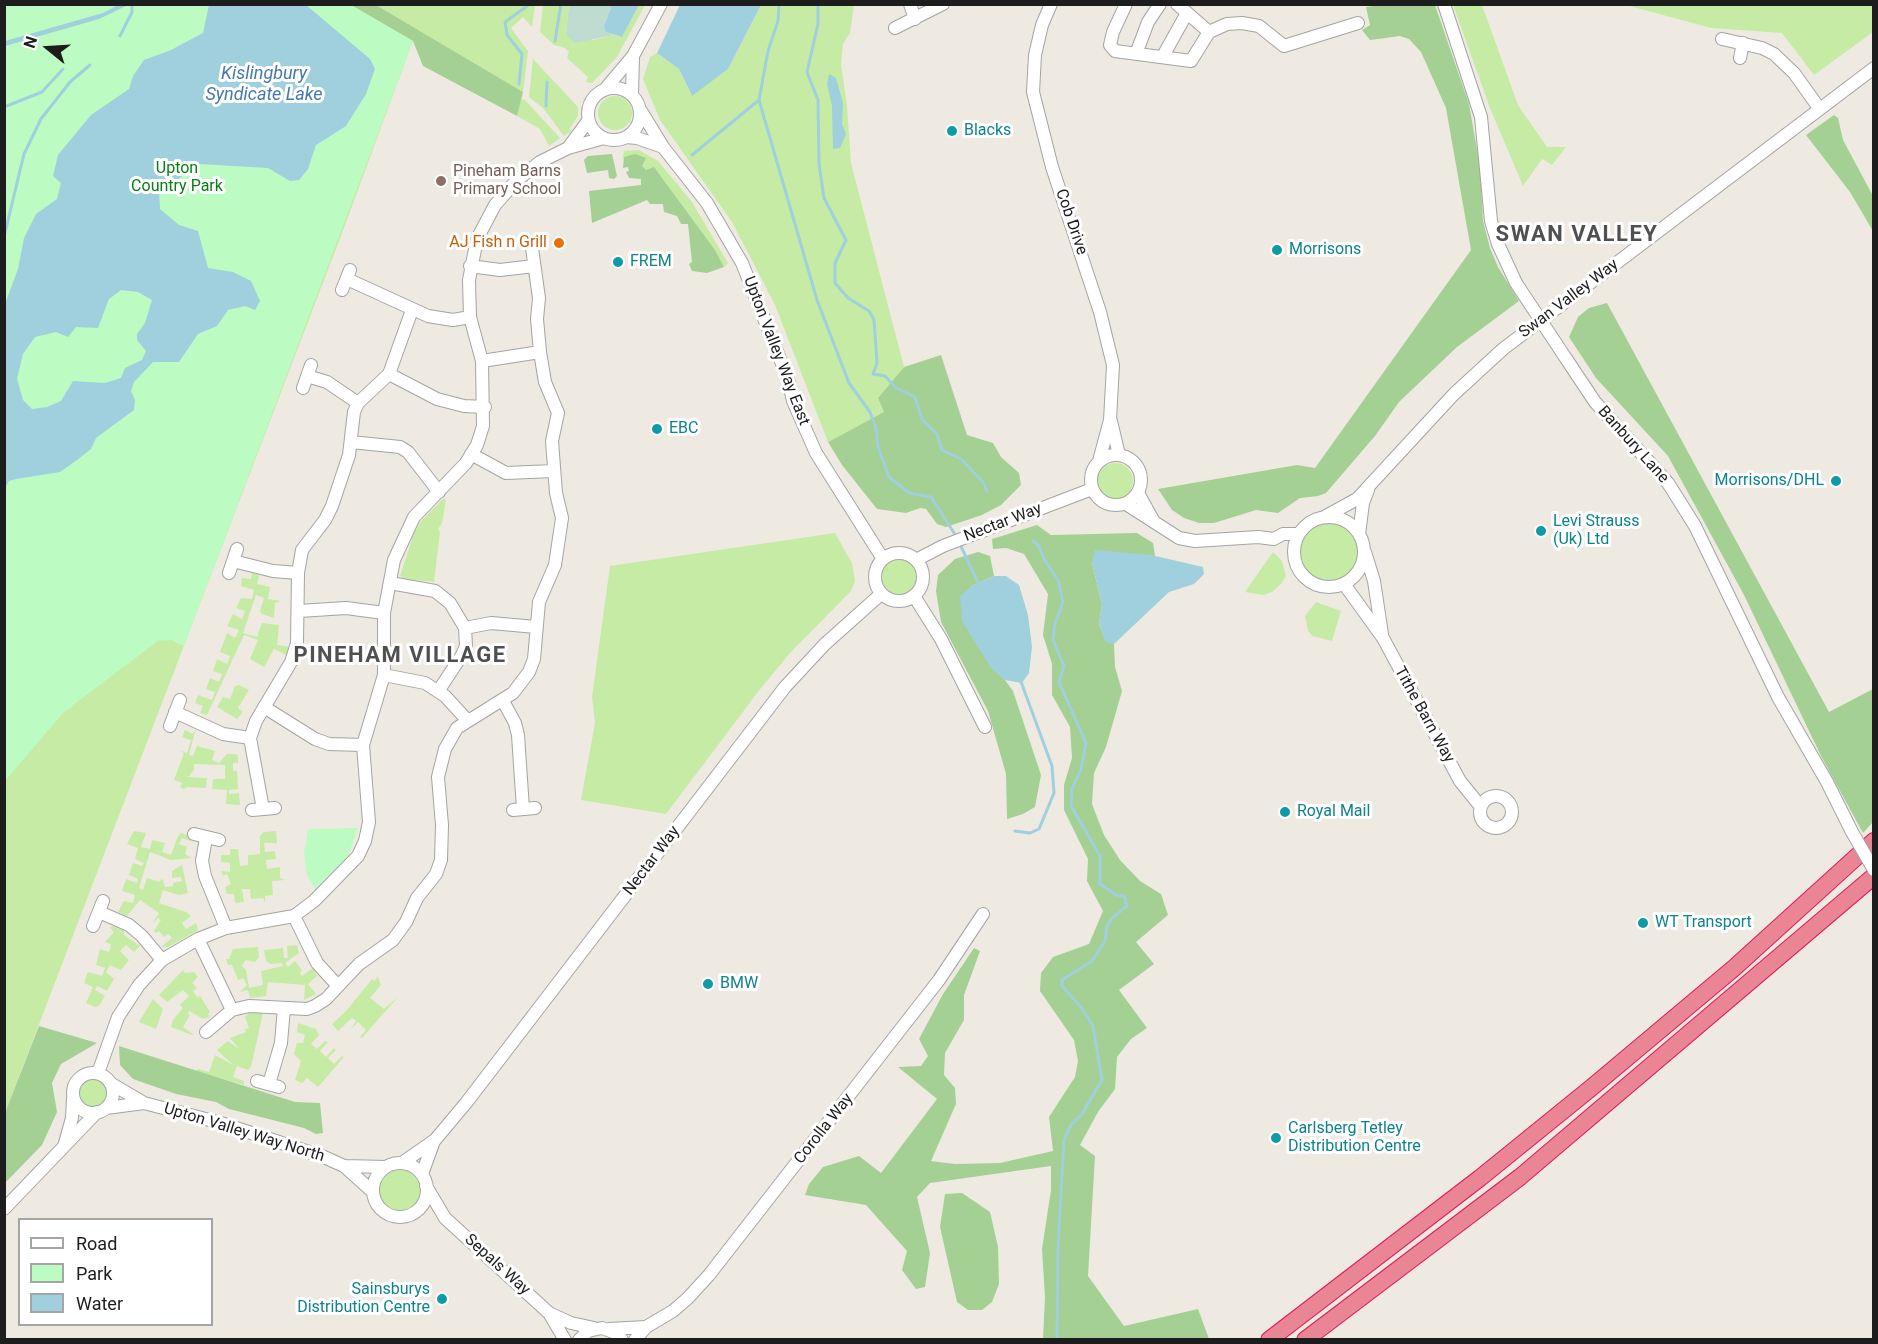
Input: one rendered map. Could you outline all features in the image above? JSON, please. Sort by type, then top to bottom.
[{"type":"highway","points":[[1269,1340],[1480,1178],[1591,1088],[1734,968],[1874,842]]},
{"type":"highway","points":[[1305,1340],[1520,1177],[1874,876]]},
{"type":"street","points":[[568,148],[588,121],[591,100],[606,88],[633,56],[661,4]]},
{"type":"street","points":[[910,4],[915,19]]},
{"type":"street","points":[[895,28],[944,4]]},
{"type":"street","name":"Cob Drive","points":[[1040,4],[1042,25]]},
{"type":"street","name":"Cob Drive","points":[[1051,4],[1042,25],[1035,55],[1032,92],[1052,168],[1105,330],[1113,365],[1110,420],[1099,461]]},
{"type":"street","points":[[1126,4],[1113,32],[1110,49],[1191,61],[1209,32],[1227,24],[1242,23],[1258,26],[1284,45],[1358,23]]},
{"type":"street","points":[[1136,54],[1148,22],[1160,4]]},
{"type":"street","points":[[1177,4],[1209,32]]},
{"type":"street","name":"Banbury Lane","points":[[1444,4],[1481,117],[1493,227],[1506,264],[1516,283],[1595,402],[1660,474],[1690,518],[1716,564],[1778,697],[1874,870]]},
{"type":"street","points":[[1163,56],[1187,13]]},
{"type":"street","points":[[1722,39],[1743,43],[1774,54],[1794,74],[1819,108]]},
{"type":"street","points":[[1740,58],[1743,43]]},
{"type":"street","points":[[626,137],[636,129],[641,111],[632,93],[633,56]]},
{"type":"street","name":"Swan Valley Way","points":[[1326,516],[1357,499],[1454,393],[1503,349],[1874,68]]},
{"type":"street","points":[[606,88],[624,88],[632,93]]},
{"type":"street","name":"Upton Valley Way East","points":[[641,111],[663,147],[707,203],[742,263],[816,453],[883,559]]},
{"type":"street","points":[[588,121],[604,138],[616,140],[626,137],[637,138],[663,147]]},
{"type":"street","points":[[98,1073],[123,1008],[139,985],[162,960],[198,939],[226,928],[294,916],[339,878],[358,856],[365,841],[369,822],[363,745],[384,675],[384,613],[394,560],[404,533],[414,517],[471,454],[483,426],[482,361],[470,317],[470,266],[477,238],[495,205],[517,180],[540,162],[568,148],[604,138]]},
{"type":"street","points":[[206,1032],[232,1010],[266,1005],[284,1008],[315,1006],[326,999],[359,964],[393,940],[406,922],[417,898],[436,874],[442,850],[438,777],[445,749],[457,729],[513,693],[530,672],[534,659],[538,602],[557,557],[562,518],[553,471],[552,441],[558,413],[545,382],[540,352],[537,319],[539,298],[532,248]]},
{"type":"street","points":[[470,266],[500,270],[534,266]]},
{"type":"street","points":[[346,280],[412,310],[442,319],[470,317]]},
{"type":"street","points":[[263,809],[250,738],[256,721],[291,662],[297,643],[298,573],[302,550],[329,514],[351,442],[350,428],[358,403],[389,374],[412,310]]},
{"type":"street","points":[[482,361],[540,352]]},
{"type":"street","points":[[389,374],[436,399],[464,406],[484,407]]},
{"type":"street","points":[[307,376],[327,382],[358,403]]},
{"type":"street","name":"Cob Drive","points":[[1110,420],[1119,455]]},
{"type":"street","points":[[351,442],[399,447],[408,452],[439,492]]},
{"type":"street","points":[[471,454],[506,473],[553,471]]},
{"type":"street","points":[[1126,504],[1138,493],[1141,478],[1139,470],[1127,458],[1119,455],[1099,461],[1091,474],[1092,489],[1102,502],[1109,505],[1126,504],[1179,538],[1195,541],[1258,537],[1274,539],[1283,534],[1298,534]]},
{"type":"street","name":"Swan Valley Way","points":[[1359,534],[1363,503],[1370,486]]},
{"type":"street","name":"Nectar Way","points":[[916,560],[943,546],[1092,489]]},
{"type":"street","points":[[1138,493],[1155,523]]},
{"type":"street","points":[[1326,516],[1345,520],[1359,534],[1364,551],[1359,570],[1344,584],[1326,588],[1305,578],[1297,569],[1293,551],[1298,534],[1309,522],[1326,516]]},
{"type":"street","points":[[1274,539],[1279,545],[1293,551]]},
{"type":"street","name":"Tithe Barn Way","points":[[1364,551],[1374,581],[1383,638]]},
{"type":"street","points":[[893,553],[902,553],[916,560],[923,574],[922,582],[914,596],[900,601],[881,594],[875,574],[883,559],[893,553]]},
{"type":"street","points":[[233,561],[254,568],[298,573]]},
{"type":"street","points":[[390,583],[435,591],[450,603],[465,628],[466,646],[439,690]]},
{"type":"street","name":"Tithe Barn Way","points":[[1344,584],[1383,638],[1460,781],[1485,802]]},
{"type":"street","name":"Nectar Way","points":[[402,1163],[435,1140],[786,687],[825,644],[881,594]]},
{"type":"street","points":[[914,596],[941,639],[985,727]]},
{"type":"street","points":[[299,611],[346,608],[384,613]]},
{"type":"street","points":[[465,628],[491,623],[536,627]]},
{"type":"street","points":[[384,675],[413,678],[439,690],[468,721]]},
{"type":"street","points":[[170,726],[180,700]]},
{"type":"street","points":[[502,701],[515,723],[518,735],[524,809]]},
{"type":"street","points":[[264,707],[315,739],[329,744],[363,745]]},
{"type":"street","points":[[175,712],[223,734],[250,738]]},
{"type":"street","points":[[206,838],[202,861],[205,876],[226,928]]},
{"type":"street","points":[[93,926],[101,907],[142,936],[162,960]]},
{"type":"street","name":"Corolla Way","points":[[636,1340],[646,1327],[673,1311],[709,1275],[939,980],[982,914]]},
{"type":"street","points":[[294,916],[317,963],[338,986]]},
{"type":"street","points":[[198,939],[232,1010]]},
{"type":"street","points":[[268,1084],[281,1043],[284,1008]]},
{"type":"street","points":[[4,1209],[64,1144],[112,1098],[110,1083],[98,1073],[88,1073],[77,1080],[74,1085],[72,1118],[64,1144]]},
{"type":"street","name":"Upton Valley Way North","points":[[110,1083],[144,1103],[280,1142],[344,1166],[386,1167]]},
{"type":"street","points":[[74,1098],[81,1109],[102,1110]]},
{"type":"street","name":"Upton Valley Way North","points":[[102,1110],[144,1103]]},
{"type":"street","name":"Nectar Way","points":[[424,1180],[435,1140]]},
{"type":"street","points":[[411,1214],[422,1205],[424,1180],[409,1165],[402,1163],[386,1167],[375,1180],[373,1192],[380,1208],[389,1215],[402,1217],[411,1214],[428,1214],[446,1218]]},
{"type":"street","name":"Upton Valley Way North","points":[[344,1166],[373,1192]]},
{"type":"street","name":"Sepals Way","points":[[424,1180],[446,1218],[549,1313],[565,1340]]},
{"type":"street","name":"Sepals Way","points":[[549,1313],[571,1323],[609,1329]]},
{"type":"street","name":"Corolla Way","points":[[609,1329],[646,1327]]},
{"type":"street","points":[[579,1340],[594,1328]]},
{"type":"street","points":[[609,1329],[621,1340]]},
{"type":"green space","points":[[1389,4],[1435,5],[1469,104],[1480,167],[1483,221],[1490,248],[1498,267],[1519,301],[1457,347],[1399,402],[1375,436],[1326,493],[1300,498],[1278,513],[1256,510],[1214,523],[1199,523],[1184,518],[1172,510],[1158,489],[1297,465],[1315,468],[1471,250],[1446,108],[1421,52],[1409,39],[1400,36],[1370,40],[1362,30],[1370,25],[1366,7]]},
{"type":"green space","name":"Upton Country Park","points":[[5,5],[351,5],[413,41],[184,646],[171,640],[158,641],[64,712],[5,781]]},
{"type":"green space","points":[[351,5],[413,41],[342,233],[5,1113],[5,488]]},
{"type":"green space","points":[[351,5],[376,5],[523,92],[517,116],[423,66],[413,41]]},
{"type":"green space","points":[[376,5],[535,5],[532,27],[523,17],[511,28],[528,51],[523,92]]},
{"type":"green space","points":[[543,5],[569,5],[566,35],[593,40],[614,35],[622,37],[639,5],[645,5],[617,57],[592,83],[586,82],[588,77],[567,58],[569,52],[565,48],[554,45],[540,32]]},
{"type":"green space","points":[[569,5],[612,5],[604,26],[607,32],[614,35],[575,43],[566,35]]},
{"type":"green space","points":[[761,5],[854,5],[850,33],[843,44],[841,64],[851,163],[904,367],[878,398],[884,412],[828,442],[775,305],[732,222],[660,120],[643,79],[650,57],[657,53],[679,69],[691,95],[728,69]]},
{"type":"green space","points":[[1453,5],[1482,5],[1518,105],[1547,147],[1566,147],[1552,165],[1542,159],[1523,186],[1490,108]]},
{"type":"green space","points":[[1626,5],[1873,5],[1873,32],[1814,75],[1782,33],[1711,28]]},
{"type":"green space","points":[[533,59],[578,107],[578,116],[570,128],[571,131],[564,136],[543,108],[529,97]]},
{"type":"green space","points":[[615,96],[627,101],[632,113],[627,125],[615,130],[603,125],[598,113],[603,101]]},
{"type":"green space","points":[[521,99],[525,100],[560,138],[549,146],[540,129],[517,116]]},
{"type":"green space","points":[[1834,115],[1838,118],[1843,140],[1873,196],[1873,231],[1850,192],[1806,135]]},
{"type":"green space","points":[[639,150],[658,161],[692,202],[728,263],[724,267],[715,250],[654,168],[646,170],[624,157],[622,161],[624,151]]},
{"type":"green space","points":[[612,154],[617,176],[614,179],[609,178],[608,170],[587,173],[584,160],[588,156]]},
{"type":"green space","points":[[635,154],[646,158],[642,166],[646,170],[654,167],[715,250],[724,267],[707,273],[692,271],[689,264],[692,262],[688,224],[681,224],[677,216],[664,212],[663,204],[650,204],[647,200],[592,223],[589,191],[641,185],[641,179],[629,178],[626,172],[629,171],[628,167],[623,168],[624,157]]},
{"type":"green space","points":[[1607,303],[1829,712],[1873,689],[1873,822],[1863,833],[1821,756],[1744,595],[1668,456],[1596,378],[1569,337],[1578,317],[1589,308]]},
{"type":"green space","points":[[941,355],[967,435],[993,443],[1001,457],[1019,473],[1021,485],[1001,505],[982,515],[946,527],[937,524],[926,509],[920,508],[906,513],[877,509],[842,465],[828,442],[884,412],[878,398],[904,367]]},
{"type":"green space","points":[[1115,463],[1128,468],[1133,481],[1128,494],[1115,499],[1102,494],[1097,481],[1102,468]]},
{"type":"green space","points":[[443,499],[446,500],[442,523],[438,529],[440,532],[434,582],[404,579],[400,576],[414,533],[422,520]]},
{"type":"green space","points":[[1323,523],[1335,523],[1350,531],[1358,546],[1358,558],[1350,573],[1335,581],[1323,581],[1308,573],[1300,558],[1300,546],[1308,531]]},
{"type":"green space","points":[[1037,525],[1051,535],[1137,533],[1153,543],[1155,556],[1092,563],[1102,604],[1099,624],[1106,641],[1114,644],[1115,667],[1122,691],[1106,747],[1094,773],[1092,804],[1104,835],[1120,860],[1140,881],[1161,894],[1168,915],[1136,942],[1154,964],[1119,990],[1147,1028],[1131,1039],[1117,1057],[1115,1089],[1098,1112],[1080,1145],[1095,1156],[1088,1276],[1124,1326],[1198,1309],[1209,1339],[1043,1339],[1045,1297],[1042,1249],[1051,1190],[1051,1166],[930,1183],[917,1197],[930,1253],[925,1287],[916,1289],[902,1270],[907,1251],[866,1205],[805,1195],[809,1184],[823,1167],[859,1156],[881,1173],[937,1099],[898,1067],[921,1066],[928,1056],[919,1039],[943,994],[974,948],[980,951],[964,995],[964,1020],[945,1053],[944,1075],[955,1088],[956,1104],[931,1161],[955,1164],[1000,1163],[1053,1151],[1049,1117],[1075,1077],[1078,1061],[1074,1040],[1040,991],[1041,973],[1053,957],[1089,944],[1103,911],[1087,881],[1088,859],[1064,810],[1064,785],[1072,758],[1070,727],[1052,695],[1052,664],[1043,635],[1048,594],[1024,554],[1006,548],[993,549],[992,539]]},
{"type":"green space","points":[[835,533],[852,563],[855,581],[851,591],[790,653],[666,814],[581,800],[595,723],[592,697],[610,566]]},
{"type":"green space","points":[[978,552],[990,556],[994,576],[972,586],[962,620],[992,668],[1013,691],[1041,775],[1035,807],[1007,819],[1006,774],[988,711],[941,622],[936,591],[938,575],[955,559]]},
{"type":"green space","points":[[1273,552],[1282,561],[1286,576],[1281,584],[1272,592],[1263,595],[1245,592]]},
{"type":"green space","points":[[899,558],[913,563],[918,577],[913,591],[899,596],[885,591],[880,577],[885,563]]},
{"type":"green space","points":[[252,573],[259,575],[257,584],[270,587],[268,599],[281,601],[275,603],[274,618],[262,614],[260,611],[264,598],[256,595],[243,633],[257,637],[262,623],[279,625],[277,645],[290,647],[286,655],[274,649],[264,667],[250,659],[258,640],[244,635],[207,715],[200,713],[203,706],[195,703],[198,695],[212,700],[215,692],[206,689],[210,678],[219,682],[222,674],[213,671],[217,659],[227,664],[230,656],[220,652],[227,633],[235,638],[239,630],[227,626],[233,614],[242,619],[245,611],[236,608],[241,598],[252,599],[254,590],[241,586],[242,578],[251,579]]},
{"type":"green space","points":[[1316,602],[1341,611],[1332,641],[1313,636],[1308,631],[1305,616]]},
{"type":"green space","points":[[239,685],[249,690],[238,708],[243,712],[237,719],[217,707],[223,697],[230,699],[235,686]]},
{"type":"green space","points":[[196,728],[189,755],[193,756],[197,746],[215,751],[212,760],[219,763],[227,754],[236,754],[238,757],[238,763],[233,763],[233,771],[237,771],[238,789],[229,790],[229,794],[239,793],[240,805],[226,804],[227,790],[212,789],[213,779],[225,779],[225,765],[194,764],[194,770],[188,777],[207,778],[206,788],[187,787],[184,789],[180,787],[182,783],[174,780],[184,753],[178,750],[187,753],[191,740],[182,737],[185,730],[193,734]]},
{"type":"green space","points":[[358,828],[348,856],[315,889],[307,875],[304,853],[308,829]]},
{"type":"green space","points":[[134,831],[146,833],[141,847],[150,849],[152,840],[165,843],[162,852],[171,855],[181,833],[191,836],[190,841],[182,838],[179,844],[187,847],[185,854],[191,858],[171,860],[150,852],[139,888],[143,890],[147,878],[160,882],[162,878],[165,887],[173,886],[173,883],[182,881],[181,877],[172,878],[172,871],[182,865],[188,893],[179,895],[163,890],[159,903],[186,912],[191,916],[182,923],[186,929],[196,923],[198,930],[168,947],[161,947],[172,938],[168,934],[164,937],[159,931],[156,933],[154,931],[161,920],[158,918],[152,924],[159,913],[140,900],[127,916],[118,912],[124,901],[133,903],[135,895],[122,891],[126,879],[137,883],[138,879],[129,875],[133,863],[142,866],[144,863],[135,859],[138,848],[127,844]]},
{"type":"green space","points":[[276,831],[277,843],[264,843],[265,852],[275,851],[276,859],[266,860],[267,869],[280,867],[280,878],[285,880],[272,881],[273,895],[265,896],[265,903],[263,898],[251,899],[250,889],[242,889],[244,902],[235,903],[234,894],[227,894],[225,887],[231,884],[227,874],[223,876],[221,871],[230,872],[230,863],[221,862],[221,855],[230,855],[230,849],[238,849],[240,866],[248,865],[248,855],[260,854],[260,836],[264,832]]},
{"type":"green space","points":[[112,926],[124,931],[124,935],[140,946],[134,952],[126,945],[120,951],[129,960],[121,970],[110,965],[106,972],[114,979],[107,991],[97,986],[95,990],[105,996],[99,1006],[95,1007],[86,1003],[93,987],[84,983],[88,972],[102,976],[105,968],[96,965],[100,949],[109,952],[111,944],[105,942],[114,932],[110,928]]},
{"type":"green space","points":[[297,945],[299,953],[285,963],[288,967],[295,961],[302,970],[300,973],[302,976],[313,968],[317,976],[308,984],[316,994],[304,1000],[305,985],[268,982],[266,996],[250,998],[248,990],[240,992],[247,985],[243,978],[238,980],[232,965],[228,965],[226,959],[229,959],[233,949],[258,947],[259,957],[255,962],[245,960],[242,966],[246,970],[249,988],[263,985],[261,971],[283,966],[282,963],[270,964],[266,961],[264,950],[283,948],[284,958],[288,958],[287,946]]},
{"type":"green space","points":[[183,970],[185,973],[194,972],[198,977],[192,983],[197,988],[193,991],[198,998],[200,996],[210,1012],[208,1014],[210,1017],[203,1019],[189,1011],[190,1015],[183,1027],[194,1035],[171,1027],[173,1020],[183,1008],[180,1005],[189,996],[183,990],[167,1002],[159,995]]},
{"type":"green space","points":[[378,977],[381,985],[370,998],[384,1009],[398,997],[362,1038],[360,1037],[366,1030],[358,1022],[351,1029],[356,1021],[352,1018],[338,1031],[332,1024],[347,1010],[372,979],[374,981]]},
{"type":"green space","points":[[153,999],[163,1009],[156,1029],[139,1022]]},
{"type":"green space","points":[[249,1013],[263,1013],[251,1067],[248,1070],[237,1066],[233,1077],[244,1081],[244,1085],[196,1071],[198,1069],[209,1072],[215,1055],[233,1065],[217,1050],[228,1041],[239,1049],[230,1038],[246,1032],[245,1029],[249,1028],[245,1017]]},
{"type":"green space","points":[[298,1023],[316,1029],[319,1035],[311,1044],[317,1049],[325,1041],[328,1042],[320,1051],[326,1057],[334,1048],[336,1050],[328,1058],[334,1064],[342,1056],[344,1057],[318,1087],[307,1078],[302,1083],[295,1080],[301,1061],[294,1054],[297,1043],[303,1043],[305,1035],[297,1032]]},
{"type":"green space","points":[[39,1026],[97,1043],[61,1064],[52,1083],[57,1112],[42,1145],[5,1183],[5,1113]]},
{"type":"green space","points":[[119,1046],[295,1102],[320,1103],[323,1133],[316,1134],[304,1128],[229,1109],[216,1102],[176,1094],[133,1079],[120,1065]]},
{"type":"green space","points":[[93,1079],[103,1083],[107,1093],[103,1103],[93,1107],[83,1103],[79,1093],[83,1083]]},
{"type":"green space","points":[[400,1168],[415,1175],[422,1190],[415,1205],[400,1212],[385,1205],[378,1190],[385,1175]]},
{"type":"green space","points":[[962,1193],[990,1212],[998,1247],[999,1284],[992,1302],[982,1310],[968,1310],[957,1302],[940,1227],[945,1194]]},
{"type":"water","points":[[118,5],[128,5],[99,19],[5,46],[5,41],[103,13]]},
{"type":"water","name":"Kislingbury Syndicate Lake","points":[[209,5],[306,5],[370,59],[375,69],[366,94],[346,126],[316,145],[308,169],[299,180],[290,181],[268,168],[200,164],[159,192],[160,209],[179,225],[198,231],[208,268],[233,272],[251,281],[260,301],[255,310],[245,306],[228,310],[217,326],[198,334],[179,362],[153,362],[134,382],[131,391],[135,400],[134,410],[96,438],[91,449],[77,460],[60,472],[9,481],[5,488],[5,304],[18,269],[24,238],[36,214],[57,199],[61,183],[53,176],[58,155],[91,115],[129,89],[133,76],[144,60],[171,50],[203,33]],"holes":[[[121,290],[138,292],[152,300],[145,323],[137,334],[137,340],[146,351],[142,360],[125,368],[121,378],[105,383],[73,381],[61,401],[47,407],[32,409],[23,400],[17,379],[23,354],[35,337],[56,332],[68,337],[76,327],[98,328],[109,299]]]},
{"type":"water","points":[[612,5],[639,5],[622,37],[606,32],[604,26]]},
{"type":"water","points":[[680,5],[761,5],[728,69],[692,96],[679,69],[657,53]]},
{"type":"water","points":[[829,74],[836,78],[843,103],[842,124],[846,134],[840,148],[833,149],[832,106],[827,84]]},
{"type":"water","points":[[1095,550],[1151,555],[1203,567],[1204,574],[1194,584],[1169,592],[1114,644],[1106,642],[1099,624],[1102,604],[1092,563]]},
{"type":"water","points":[[994,576],[1006,576],[1019,585],[1028,615],[1032,647],[1029,673],[1022,683],[1005,680],[991,668],[962,621],[960,596],[972,586]]},
{"type":"waterway","points":[[120,36],[132,12],[132,4]]},
{"type":"waterway","points":[[519,84],[522,54],[507,35],[505,22],[530,4]]},
{"type":"waterway","points":[[555,41],[561,4]]},
{"type":"waterway","points":[[692,155],[759,100],[768,51],[778,21],[779,4]]},
{"type":"waterway","points":[[818,4],[818,24],[807,72],[818,100],[819,164],[824,198],[846,240],[835,263],[835,283],[848,298],[869,311],[874,320],[877,363],[873,374],[885,376],[896,388],[915,397],[922,419],[937,434],[942,450],[961,459],[983,482],[987,491]]},
{"type":"waterway","points":[[1738,4],[1746,4]]},
{"type":"waterway","points":[[4,237],[24,154],[41,119],[70,82],[90,65]]},
{"type":"waterway","points":[[4,107],[42,92],[63,69]]},
{"type":"waterway","points":[[546,106],[547,82]]},
{"type":"waterway","points":[[759,100],[817,300],[849,383],[870,412],[876,428],[878,447],[889,477],[909,493],[931,497],[956,536]]},
{"type":"waterway","points":[[1033,541],[1039,546],[1044,559],[1058,580],[1063,602],[1055,624],[1053,640],[1064,666],[1059,682],[1086,743],[1081,769],[1072,789],[1071,806],[1100,856],[1100,884],[1116,895],[1124,896],[1127,906],[1111,919],[1107,926],[1105,941],[1092,961],[1062,980],[1062,986],[1081,1007],[1093,1026],[1102,1080],[1082,1114],[1071,1125],[1064,1140],[1058,1249],[1057,1340]]},
{"type":"waterway","points":[[959,542],[979,585]]},
{"type":"waterway","points":[[1015,831],[1030,833],[1039,829],[1054,793],[1052,766],[1020,679]]},
{"type":"place","name":"Blacks","points":[[952,131]]},
{"type":"place","name":"Pineham Barns Primary School","points":[[441,181]]},
{"type":"place","name":"AJ Fish n Grill","points":[[559,243]]},
{"type":"place","name":"Morrisons","points":[[1277,250]]},
{"type":"place","name":"FREM","points":[[618,262]]},
{"type":"place","name":"EBC","points":[[657,429]]},
{"type":"place","name":"Morrisons/DHL","points":[[1836,481]]},
{"type":"place","name":"Levi Strauss (Uk) Ltd","points":[[1541,531]]},
{"type":"place","name":"Royal Mail","points":[[1285,812]]},
{"type":"place","name":"WT Transport","points":[[1643,923]]},
{"type":"place","name":"BMW","points":[[708,984]]},
{"type":"place","name":"Carlsberg Tetley Distribution Centre","points":[[1276,1138]]},
{"type":"place","name":"Sainsburys Distribution Centre","points":[[442,1299]]},
{"type":"district","name":"SWAN VALLEY","points":[[1577,235]]},
{"type":"district","name":"PINEHAM VILLAGE","points":[[400,656]]}]
